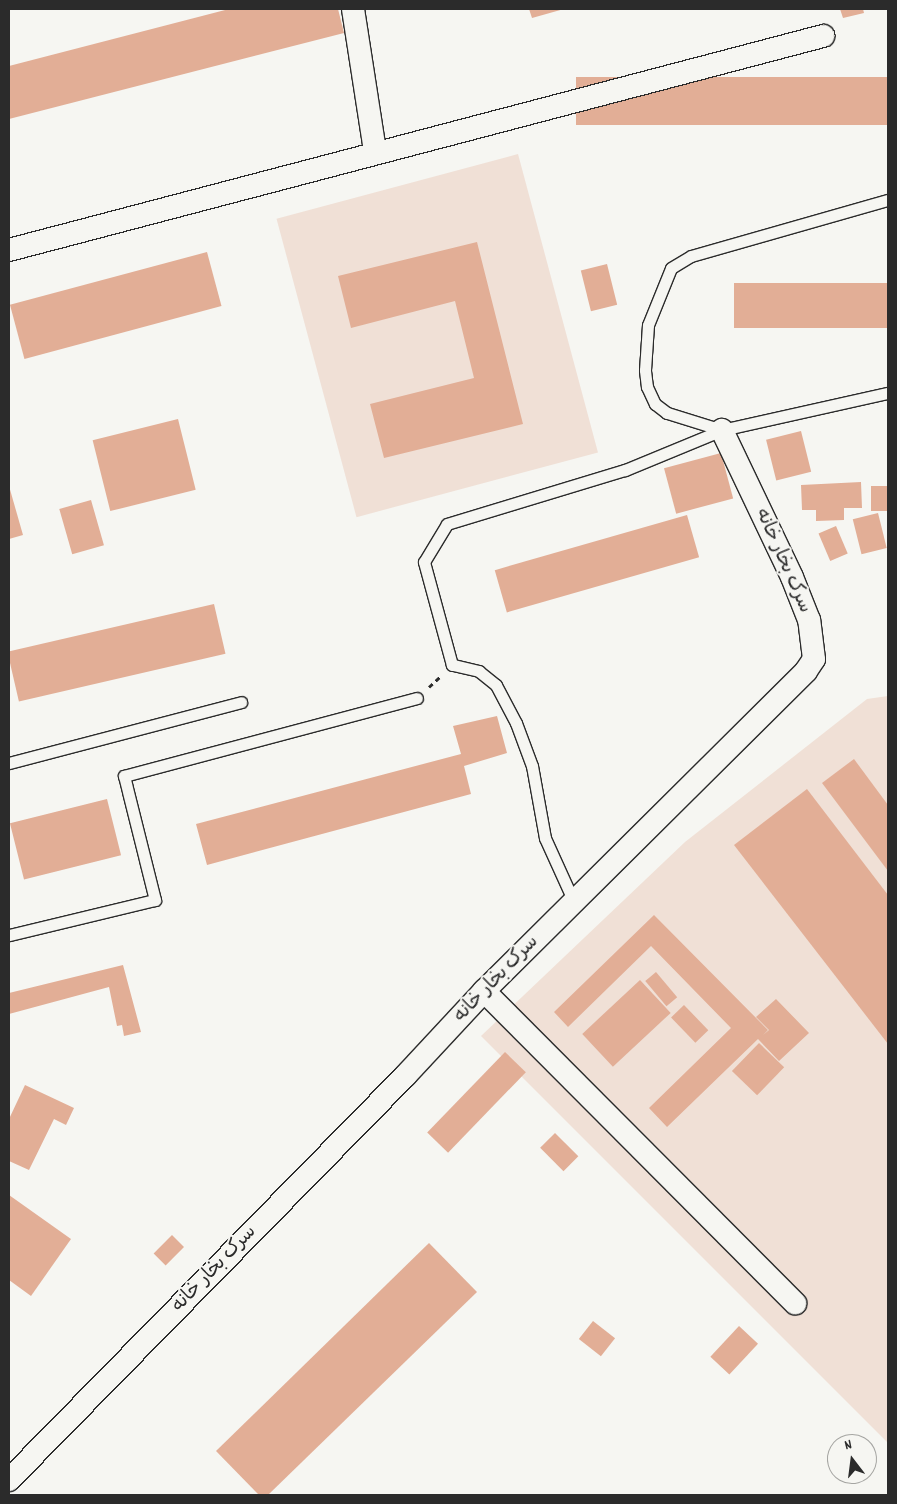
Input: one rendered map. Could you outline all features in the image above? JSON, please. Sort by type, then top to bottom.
[{"type":"street","points":[[353,9],[375,151]]},
{"type":"street","points":[[9,250],[375,151],[823,36]]},
{"type":"street","name":"سرک بخار خانه","points":[[9,1480],[406,1076],[484,991],[806,671],[814,659],[809,620],[792,577],[722,430]]},
{"type":"street","points":[[484,991],[795,1303]]},
{"type":"lane","points":[[722,430],[666,413],[655,404],[647,387],[645,370],[648,325],[671,268],[691,256],[888,200]]},
{"type":"lane","points":[[574,902],[545,838],[532,766],[516,723],[496,685],[479,671],[452,665],[424,562],[447,524],[625,470],[722,430],[888,393]]},
{"type":"lane","points":[[9,935],[156,900],[124,776],[417,698]]},
{"type":"lane","points":[[9,764],[241,702]]},
{"type":"path","points":[[417,698],[452,665]]},
{"type":"shaded area","points":[[518,154],[598,452],[356,517],[277,219]]},
{"type":"shaded area","points":[[888,696],[888,1443],[481,1036],[685,842],[867,699]]},
{"type":"building","points":[[229,9],[338,9],[344,33],[9,119],[9,66]]},
{"type":"building","points":[[529,9],[564,9],[532,18]]},
{"type":"building","points":[[840,9],[863,9],[864,13],[843,18]]},
{"type":"building","points":[[576,77],[888,77],[888,125],[576,125]]},
{"type":"building","points":[[477,242],[523,424],[384,458],[370,404],[474,378],[455,301],[351,328],[338,276]]},
{"type":"building","points":[[207,252],[221,306],[24,359],[10,305]]},
{"type":"building","points":[[607,264],[617,305],[591,311],[581,271]]},
{"type":"building","points":[[734,283],[888,283],[888,328],[734,328]]},
{"type":"building","points":[[178,419],[196,490],[110,511],[93,440]]},
{"type":"building","points":[[801,431],[811,472],[776,480],[766,440]]},
{"type":"building","points":[[721,453],[733,498],[676,514],[664,468]]},
{"type":"building","points":[[861,482],[862,508],[844,508],[844,520],[816,521],[816,510],[802,510],[801,485]]},
{"type":"building","points":[[9,486],[23,535],[9,539]]},
{"type":"building","points":[[871,486],[888,486],[888,511],[871,511]]},
{"type":"building","points":[[91,500],[104,545],[72,554],[59,509]]},
{"type":"building","points":[[878,513],[887,548],[861,554],[853,519]]},
{"type":"building","points":[[687,515],[699,557],[507,612],[495,570]]},
{"type":"building","points":[[836,526],[848,554],[830,561],[819,533]]},
{"type":"building","points":[[214,604],[225,654],[19,701],[9,651]]},
{"type":"building","points":[[497,716],[507,753],[464,766],[471,794],[207,865],[196,824],[461,754],[453,726]]},
{"type":"building","points":[[854,759],[888,805],[888,871],[822,783]]},
{"type":"building","points":[[807,789],[888,895],[888,1044],[734,845]]},
{"type":"building","points":[[107,799],[121,855],[24,879],[10,823]]},
{"type":"building","points":[[654,915],[768,1030],[763,1035],[769,1030],[756,1017],[776,999],[809,1033],[779,1061],[758,1039],[667,1127],[649,1108],[731,1028],[651,946],[568,1027],[554,1012]]},
{"type":"building","points":[[123,965],[141,1032],[124,1036],[122,1025],[117,1026],[109,987],[9,1014],[9,993]]},
{"type":"building","points":[[656,972],[677,997],[666,1006],[645,981]]},
{"type":"building","points":[[640,980],[671,1013],[613,1067],[582,1034]]},
{"type":"building","points":[[684,1005],[708,1030],[695,1043],[671,1018]]},
{"type":"building","points":[[759,1043],[784,1067],[757,1095],[732,1071]]},
{"type":"building","points":[[505,1052],[526,1072],[448,1153],[427,1133]]},
{"type":"building","points":[[25,1085],[74,1108],[66,1125],[54,1119],[29,1170],[9,1161],[9,1119]]},
{"type":"building","points":[[555,1133],[578,1156],[563,1171],[540,1148]]},
{"type":"building","points":[[9,1195],[71,1239],[31,1296],[9,1280]]},
{"type":"building","points":[[172,1235],[184,1247],[166,1265],[154,1253]]},
{"type":"building","points":[[429,1243],[477,1292],[268,1495],[259,1495],[216,1451]]},
{"type":"building","points":[[593,1321],[615,1338],[601,1356],[579,1339]]},
{"type":"building","points":[[739,1326],[758,1344],[729,1374],[710,1357]]}]
